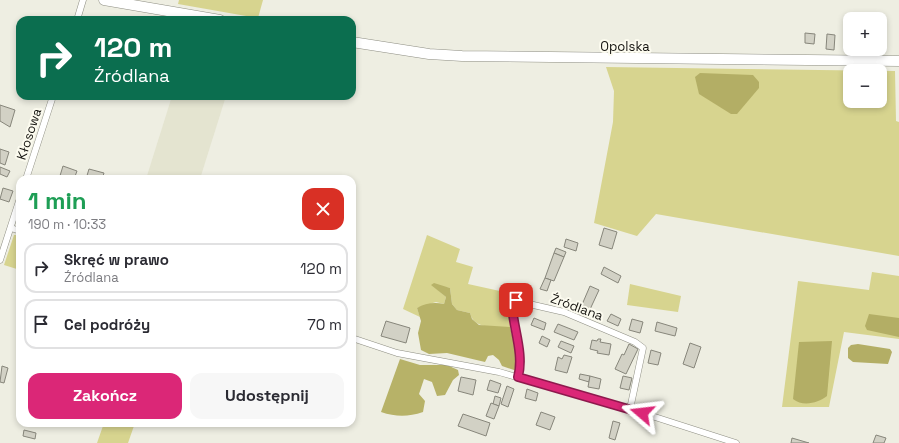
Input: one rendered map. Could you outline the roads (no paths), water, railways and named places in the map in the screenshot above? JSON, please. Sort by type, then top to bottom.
[{"type":"main road","points":[[104,0],[197,16]]},
{"type":"main road","name":"Opolska","points":[[356,43],[429,54],[462,56],[899,62]]},
{"type":"street","points":[[78,16],[83,0]]},
{"type":"street","name":"Kłosowa","points":[[27,175],[52,100]]},
{"type":"street","points":[[0,260],[16,211]]},
{"type":"street","points":[[11,228],[16,230]]},
{"type":"street","name":"Źródlana","points":[[518,377],[521,368],[520,355],[512,307],[516,300],[564,312],[635,342],[643,348],[630,409]]},
{"type":"street","points":[[356,339],[397,354],[465,364],[518,377],[630,409],[736,443]]}]
